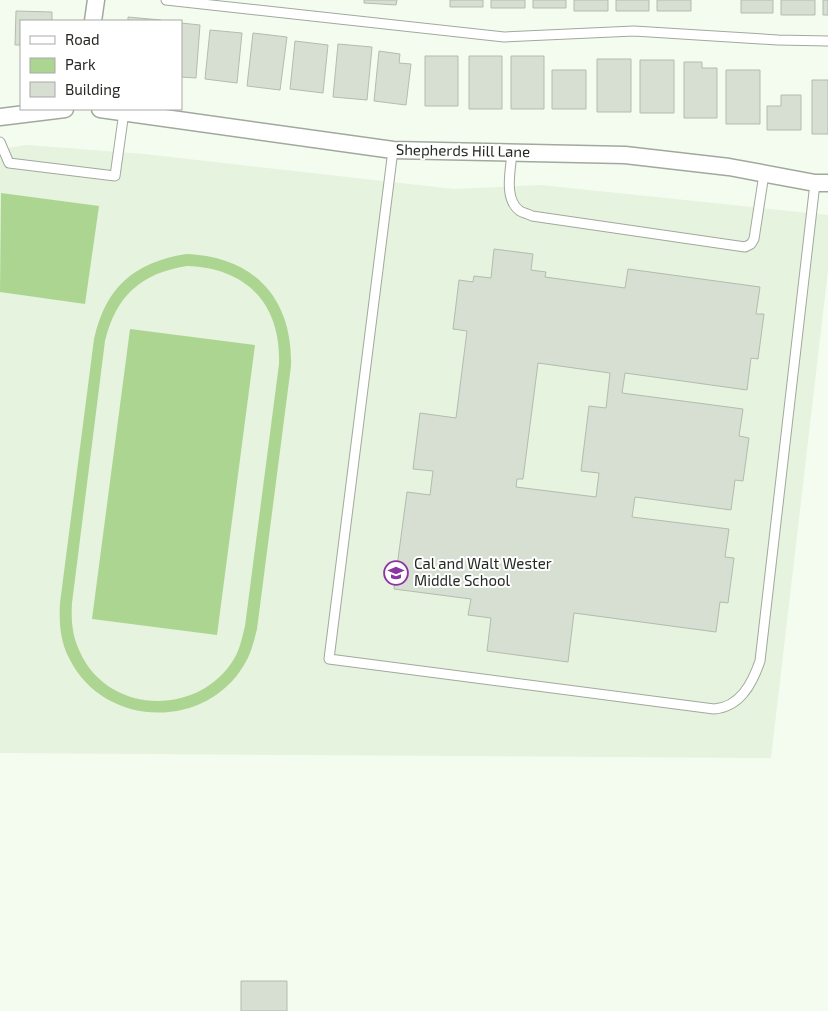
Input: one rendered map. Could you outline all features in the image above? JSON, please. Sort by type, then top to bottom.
[{"type":"street","points":[[93,20],[96,0]]},
{"type":"street","points":[[0,117],[57,110]]},
{"type":"street","name":"Shepherds Hill Lane","points":[[108,110],[393,150],[625,155],[729,167],[821,183]]},
{"type":"lane","points":[[166,0],[202,2],[504,37],[634,31],[778,40],[828,41]]},
{"type":"lane","points":[[0,142],[10,163],[114,176],[124,112]]},
{"type":"lane","points":[[393,150],[330,659],[714,709],[725,708],[744,693],[756,673],[762,648],[821,183]]},
{"type":"lane","points":[[512,152],[509,188],[515,205],[521,212],[532,216],[745,247],[751,244],[754,239],[764,174]]},
{"type":"shaded area","name":"Cal and Walt Wester Middle School","points":[[27,145],[144,154],[454,189],[540,185],[828,215],[828,270],[771,758],[0,753],[0,149]]},
{"type":"green space","points":[[1,193],[99,206],[85,304],[0,292]]},
{"type":"green space","points":[[186,254],[210,257],[231,263],[249,272],[264,285],[276,301],[285,320],[290,342],[291,366],[257,629],[250,652],[244,665],[227,687],[205,702],[180,710],[155,712],[129,708],[105,698],[85,681],[69,658],[64,645],[60,624],[60,603],[94,339],[99,321],[114,292],[125,280],[137,271],[167,258]],"holes":[[[187,266],[208,268],[243,282],[256,293],[267,307],[274,324],[278,343],[279,364],[245,626],[239,647],[234,659],[218,678],[199,691],[177,699],[154,701],[132,697],[111,688],[93,673],[75,640],[72,622],[72,603],[105,341],[110,325],[116,311],[133,289],[156,274]]]},
{"type":"green space","points":[[130,329],[255,345],[217,635],[92,619]]},
{"type":"building","points":[[364,0],[397,0],[396,5],[364,3]]},
{"type":"building","points":[[450,0],[483,0],[483,7],[450,7]]},
{"type":"building","points":[[491,0],[525,0],[525,8],[491,8]]},
{"type":"building","points":[[533,0],[566,0],[566,8],[533,8]]},
{"type":"building","points":[[574,0],[608,0],[608,11],[574,11]]},
{"type":"building","points":[[616,0],[649,0],[649,11],[616,11]]},
{"type":"building","points":[[657,0],[691,0],[691,11],[657,11]]},
{"type":"building","points":[[741,0],[773,0],[773,13],[741,13]]},
{"type":"building","points":[[781,0],[815,0],[815,15],[781,15]]},
{"type":"building","points":[[823,0],[828,0],[828,15],[823,15]]},
{"type":"building","points":[[16,11],[52,12],[52,20],[20,20],[20,45],[15,45]]},
{"type":"building","points":[[128,17],[161,20],[128,20]]},
{"type":"building","points":[[182,23],[200,25],[196,78],[182,77]]},
{"type":"building","points":[[210,30],[242,33],[237,83],[205,79]]},
{"type":"building","points":[[253,33],[287,37],[280,90],[247,86]]},
{"type":"building","points":[[295,41],[328,45],[323,93],[290,89]]},
{"type":"building","points":[[338,44],[372,47],[367,100],[333,97]]},
{"type":"building","points":[[379,51],[400,54],[399,63],[411,64],[406,105],[374,101]]},
{"type":"building","points":[[425,56],[458,56],[458,106],[425,106]]},
{"type":"building","points":[[469,56],[502,56],[502,109],[469,109]]},
{"type":"building","points":[[511,56],[544,56],[544,109],[511,109]]},
{"type":"building","points":[[597,59],[631,59],[631,112],[597,112]]},
{"type":"building","points":[[640,60],[674,60],[674,113],[640,113]]},
{"type":"building","points":[[684,62],[702,62],[702,68],[717,68],[717,118],[684,118]]},
{"type":"building","points":[[552,70],[586,70],[586,109],[552,109]]},
{"type":"building","points":[[726,70],[760,70],[760,124],[726,124]]},
{"type":"building","points":[[812,80],[828,80],[828,134],[812,134]]},
{"type":"building","points":[[781,95],[801,95],[801,130],[767,130],[767,106],[781,106]]},
{"type":"building","points":[[494,249],[533,254],[531,270],[546,272],[545,277],[625,288],[628,269],[760,287],[756,314],[764,314],[758,359],[751,358],[747,390],[625,373],[622,393],[743,409],[739,436],[749,438],[743,481],[735,480],[731,510],[635,497],[632,517],[729,529],[725,557],[734,558],[728,603],[720,602],[716,632],[574,613],[568,662],[487,651],[491,618],[468,615],[471,599],[394,589],[407,492],[430,495],[433,471],[413,469],[420,413],[456,418],[467,331],[453,329],[459,280],[473,282],[474,276],[491,278]],"holes":[[[538,363],[610,373],[606,408],[589,406],[581,471],[599,473],[596,497],[516,487],[517,479],[523,479]]]},
{"type":"building","points":[[241,981],[287,981],[287,1011],[241,1011]]},
{"type":"place","name":"Cal and Walt Wester Middle School","points":[[396,573]]}]
